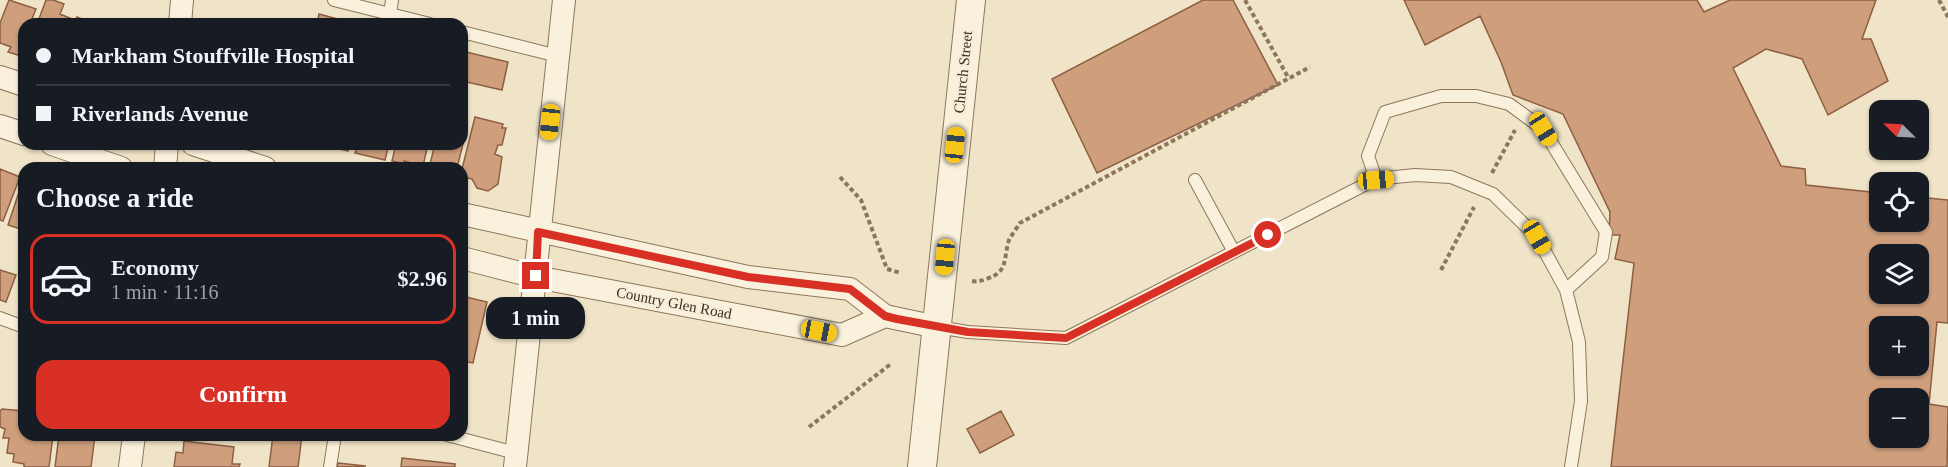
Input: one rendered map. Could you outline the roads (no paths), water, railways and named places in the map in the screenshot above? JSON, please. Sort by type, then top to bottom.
[{"type":"street","points":[[180,18],[182,0]]},
{"type":"street","points":[[515,460],[564,0]]},
{"type":"street","name":"Church Street","points":[[922,467],[971,0]]},
{"type":"street","points":[[0,77],[18,83]]},
{"type":"street","points":[[0,126],[18,132]]},
{"type":"street","points":[[69,150],[104,162]]},
{"type":"street","points":[[211,150],[248,162]]},
{"type":"street","points":[[468,215],[748,277],[850,289],[885,316],[937,327]]},
{"type":"street","name":"Country Glen Road","points":[[468,259],[536,276],[842,335],[885,316]]},
{"type":"street","points":[[130,467],[133,441]]},
{"type":"lane","points":[[334,0],[406,18]]},
{"type":"lane","points":[[390,14],[392,0]]},
{"type":"lane","points":[[468,34],[558,56]]},
{"type":"lane","points":[[1376,180],[1368,156],[1385,112],[1441,96],[1476,96],[1509,104],[1543,129],[1606,232],[1602,257],[1566,290]]},
{"type":"lane","points":[[937,327],[968,332],[1066,338],[1376,180],[1415,175],[1450,177],[1493,194],[1537,237],[1566,290],[1580,342],[1581,401],[1571,467]]},
{"type":"lane","points":[[1196,180],[1234,252]]},
{"type":"lane","points":[[0,318],[18,325]]},
{"type":"lane","points":[[330,467],[334,441]]},
{"type":"lane","points":[[463,441],[515,460]]}]
